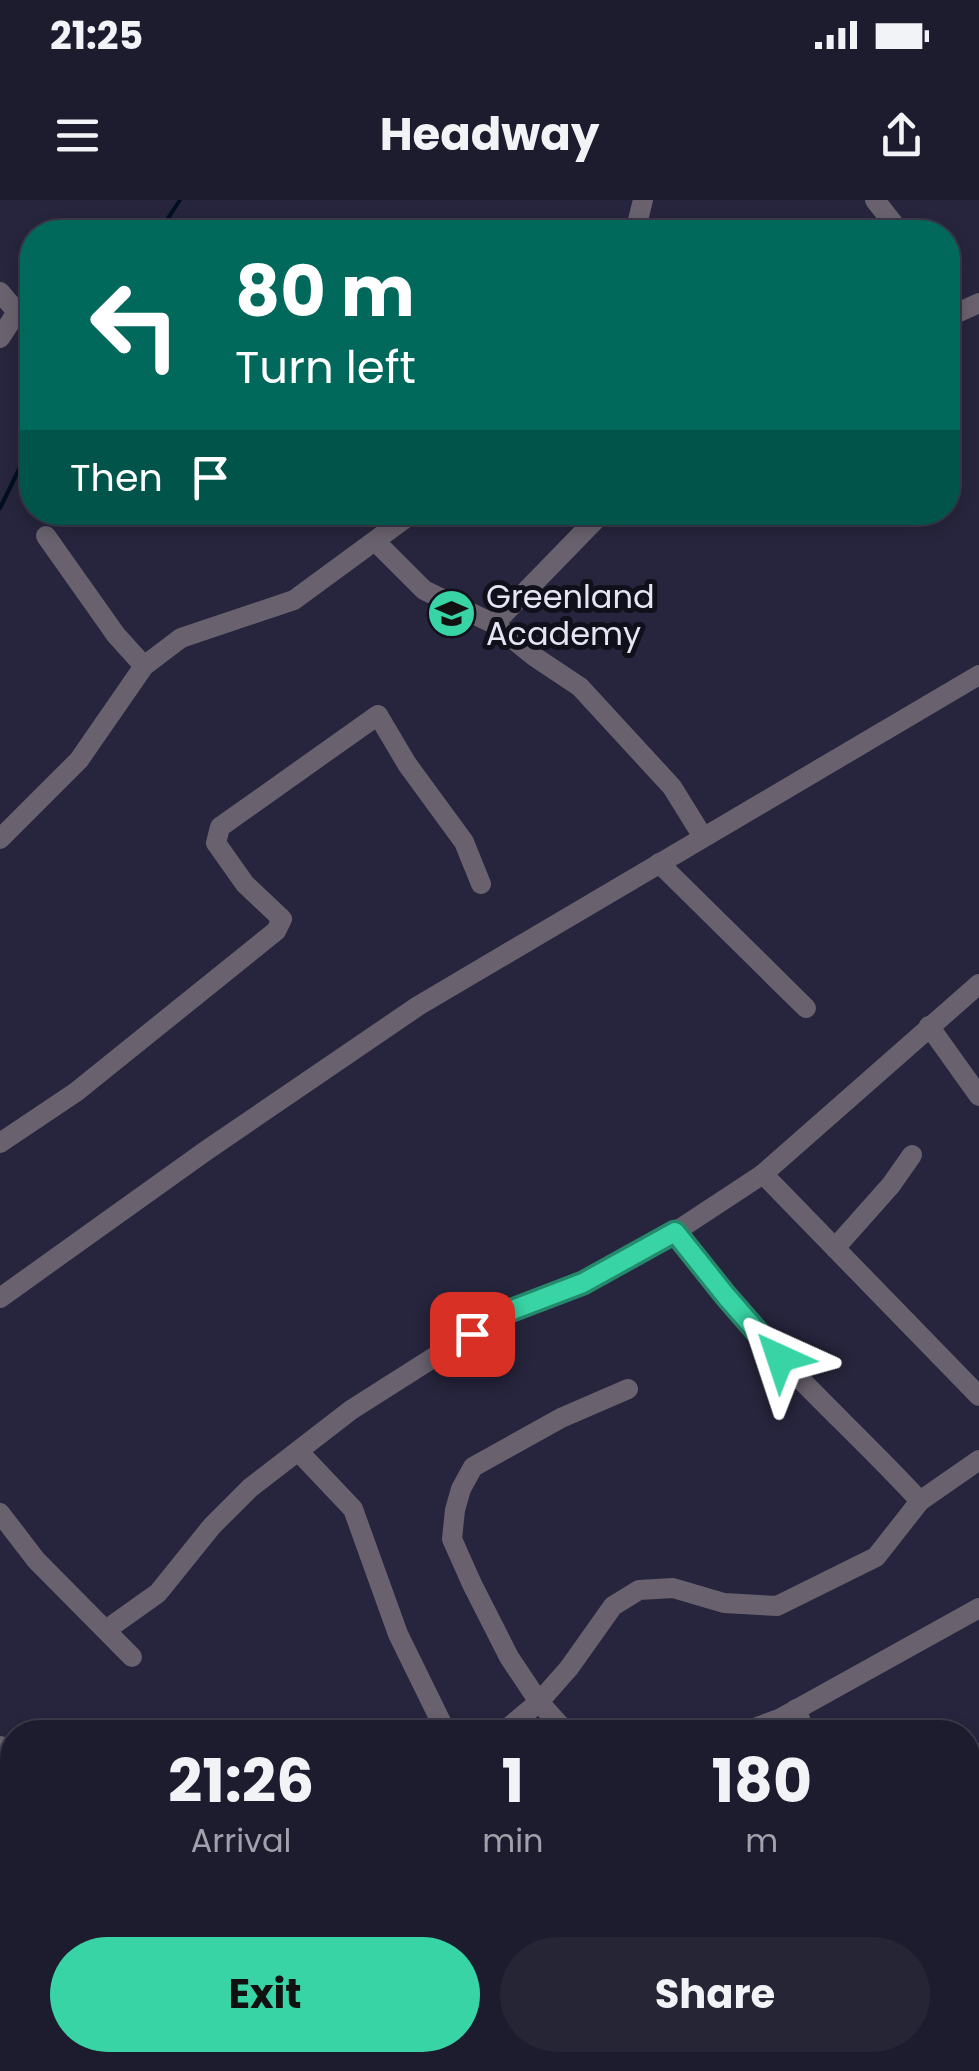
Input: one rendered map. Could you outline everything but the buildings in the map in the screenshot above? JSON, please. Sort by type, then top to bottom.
[{"type":"street","points":[[875,200],[891,220]]},
{"type":"street","points":[[0,338],[20,312]]},
{"type":"street","points":[[0,839],[79,760],[144,666],[181,638],[294,600],[398,525]]},
{"type":"street","points":[[494,624],[590,525]]},
{"type":"street","points":[[46,536],[116,635],[144,666]]},
{"type":"street","points":[[376,542],[424,590],[494,624],[580,687],[672,787],[703,837]]},
{"type":"street","points":[[0,1298],[418,1006],[979,675]]},
{"type":"street","points":[[0,1143],[76,1092],[276,931],[282,919],[245,884],[216,843],[220,828],[378,715],[407,764],[464,842],[481,884]]},
{"type":"street","points":[[659,863],[806,1008]]},
{"type":"street","points":[[106,1630],[158,1594],[212,1526],[250,1488],[351,1410],[502,1314],[583,1283],[675,1232],[763,1174],[979,984]]},
{"type":"street","points":[[929,1026],[979,1096]]},
{"type":"street","points":[[834,1248],[891,1185],[912,1155]]},
{"type":"street","points":[[763,1174],[979,1396]]},
{"type":"street","points":[[675,1232],[780,1358],[920,1501]]},
{"type":"street","points":[[555,1720],[509,1657],[452,1538],[455,1510],[473,1467],[561,1418],[628,1389]]},
{"type":"street","points":[[300,1452],[353,1509],[398,1634],[440,1720]]},
{"type":"street","points":[[517,1720],[569,1668],[614,1606],[639,1590],[673,1588],[724,1602],[777,1606],[876,1557],[920,1501],[979,1460]]},
{"type":"street","points":[[0,1512],[36,1560],[132,1656]]},
{"type":"street","points":[[771,1720],[979,1608]]},
{"type":"street","points":[[796,1709],[800,1720]]},
{"type":"waterway","points":[[167,220],[180,200]]},
{"type":"waterway","points":[[0,508],[20,467]]},
{"type":"place","name":"Greenland Academy","points":[[451,614]]},
{"type":"route","points":[[472,1334],[502,1314],[583,1283],[675,1232],[780,1358]]}]
